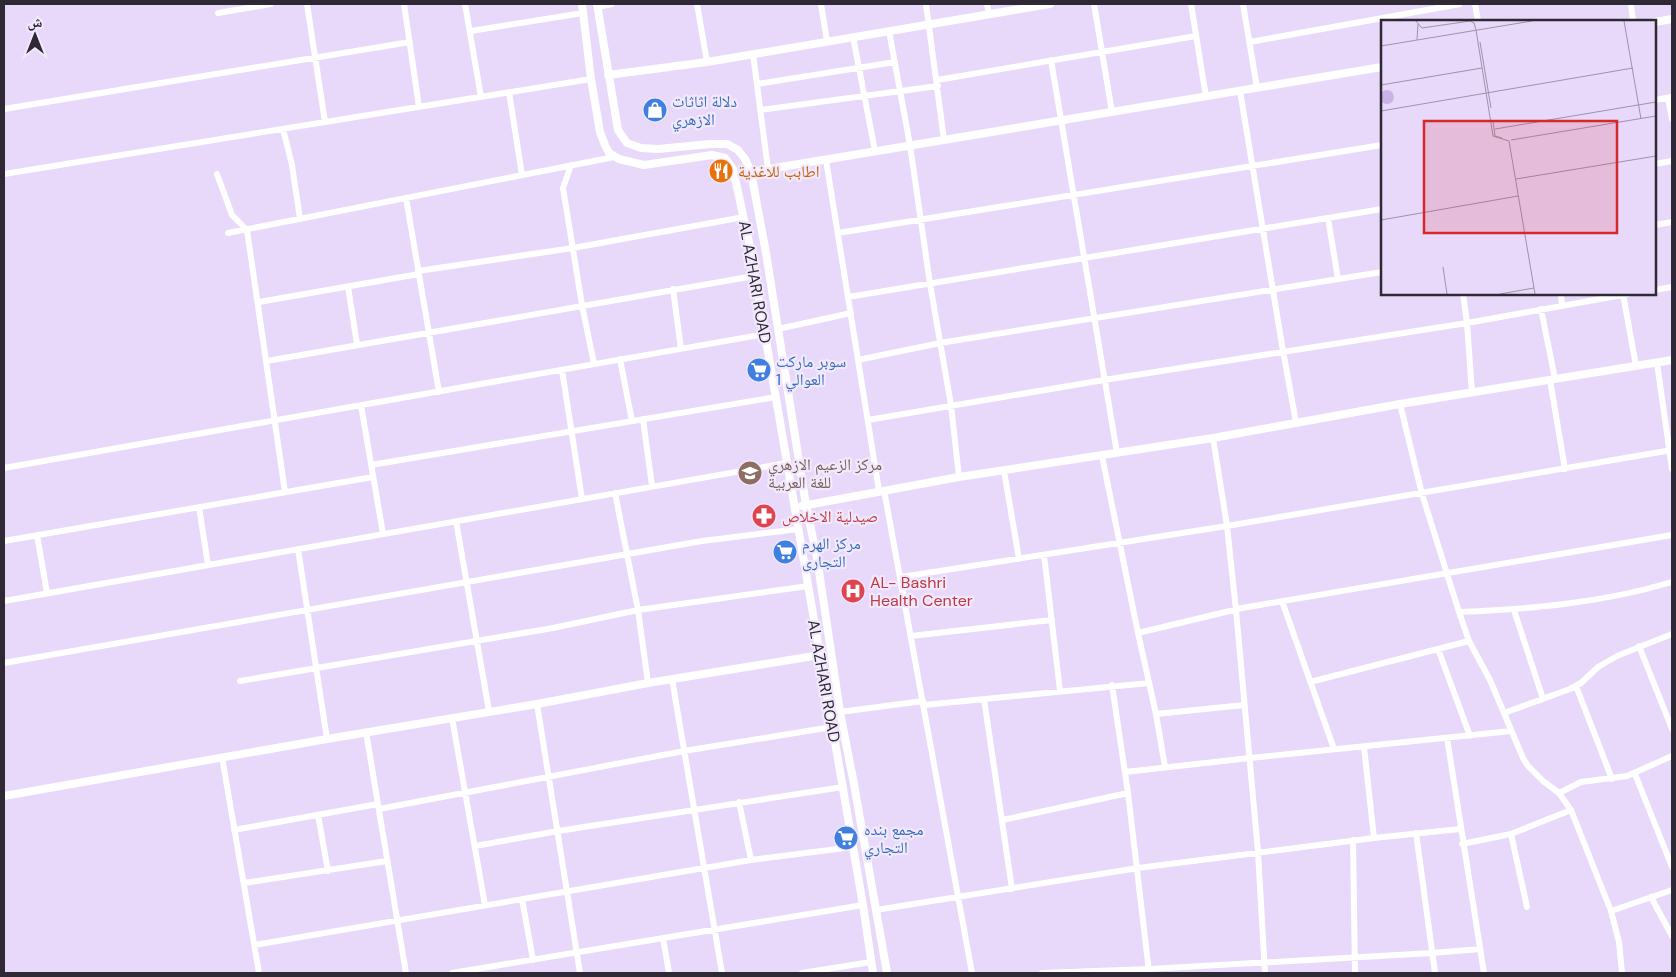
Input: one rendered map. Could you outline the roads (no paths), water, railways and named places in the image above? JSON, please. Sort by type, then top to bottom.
[{"type":"street","points":[[218,13],[272,4]]},
{"type":"street","points":[[307,4],[325,122]]},
{"type":"street","points":[[404,4],[419,107]]},
{"type":"street","points":[[465,4],[481,96]]},
{"type":"street","points":[[228,233],[614,157],[601,136],[591,79],[582,4]]},
{"type":"street","points":[[597,5],[612,4]]},
{"type":"street","points":[[697,4],[707,62]]},
{"type":"street","points":[[820,4],[827,41]]},
{"type":"street","points":[[926,4],[944,140]]},
{"type":"street","points":[[987,4],[988,14]]},
{"type":"street","points":[[608,75],[707,62],[1050,4]]},
{"type":"street","points":[[1094,4],[1112,112]]},
{"type":"street","points":[[1191,4],[1206,96]]},
{"type":"street","points":[[1243,4],[1258,88]]},
{"type":"street","points":[[1250,42],[1423,7],[1460,4]]},
{"type":"street","points":[[1475,4],[1478,20]]},
{"type":"street","points":[[1631,4],[1633,20]]},
{"type":"street","name":"AL AZHARI ROAD","points":[[597,5],[618,130],[628,143],[641,148],[658,149],[727,144],[738,150],[751,172],[806,505],[826,610],[840,712],[887,973]]},
{"type":"street","points":[[470,31],[583,12]]},
{"type":"street","points":[[1656,22],[1672,19]]},
{"type":"street","points":[[889,31],[910,146],[930,284],[951,406],[960,477]]},
{"type":"street","points":[[760,110],[900,91],[1051,60],[1196,36]]},
{"type":"street","points":[[853,38],[875,151]]},
{"type":"street","points":[[4,109],[410,42]]},
{"type":"street","points":[[753,54],[768,169]]},
{"type":"street","points":[[1051,60],[1116,453]]},
{"type":"street","points":[[757,84],[895,62]]},
{"type":"street","points":[[751,172],[1381,67]]},
{"type":"street","points":[[4,174],[591,79]]},
{"type":"street","points":[[1240,91],[1296,422]]},
{"type":"street","points":[[509,92],[522,175]]},
{"type":"street","points":[[1656,100],[1670,97],[1672,119]]},
{"type":"street","points":[[283,129],[292,165],[300,219]]},
{"type":"street","points":[[838,233],[1381,145]]},
{"type":"street","name":"AL AZHARI ROAD","points":[[614,157],[644,165],[712,155],[725,158],[735,175],[776,397],[873,973]]},
{"type":"street","points":[[826,160],[868,420],[912,636],[972,973]]},
{"type":"street","points":[[1656,164],[1672,161]]},
{"type":"street","points":[[571,165],[563,188],[582,305],[594,364]]},
{"type":"street","points":[[217,174],[232,215],[247,230],[285,492]]},
{"type":"street","points":[[406,198],[439,392]]},
{"type":"street","points":[[848,297],[1381,209]]},
{"type":"street","points":[[258,302],[744,217]]},
{"type":"street","points":[[1328,218],[1338,279]]},
{"type":"street","points":[[1656,225],[1672,222]]},
{"type":"street","points":[[858,360],[940,343],[1381,272]]},
{"type":"street","points":[[267,361],[754,276]]},
{"type":"street","points":[[348,287],[357,344]]},
{"type":"street","points":[[1656,290],[1672,287]]},
{"type":"street","points":[[673,289],[681,349]]},
{"type":"street","points":[[1463,295],[1472,393]]},
{"type":"street","points":[[1561,295],[1562,305]]},
{"type":"street","points":[[868,420],[1467,322],[1617,295]]},
{"type":"street","points":[[1623,295],[1636,366]]},
{"type":"street","points":[[1541,309],[1565,469]]},
{"type":"street","points":[[778,328],[851,313]]},
{"type":"street","points":[[4,468],[765,334]]},
{"type":"street","points":[[620,360],[632,421]]},
{"type":"street","points":[[794,508],[882,490],[1213,438],[1400,404],[1672,360]]},
{"type":"street","points":[[1656,363],[1671,451],[1672,469]]},
{"type":"street","points":[[562,370],[582,499]]},
{"type":"street","points":[[371,465],[776,397]]},
{"type":"street","points":[[1400,404],[1422,494],[1469,641],[1490,680],[1518,750],[1528,766],[1543,782],[1559,793],[1571,810],[1611,910],[1619,942],[1622,973]]},
{"type":"street","points":[[362,405],[372,477],[383,534]]},
{"type":"street","points":[[643,419],[652,486]]},
{"type":"street","points":[[1213,438],[1227,526],[1236,610],[1258,852],[1265,973]]},
{"type":"street","points":[[900,577],[1119,544],[1671,451]]},
{"type":"street","points":[[1102,456],[1119,544],[1150,683],[1165,767]]},
{"type":"street","points":[[4,600],[787,463]]},
{"type":"street","points":[[1004,471],[1019,559]]},
{"type":"street","points":[[4,541],[372,477]]},
{"type":"street","points":[[615,493],[638,610],[648,683]]},
{"type":"street","points":[[199,507],[208,564]]},
{"type":"street","points":[[456,521],[478,641],[488,711]]},
{"type":"street","points":[[4,663],[706,540],[798,529]]},
{"type":"street","points":[[37,535],[47,593]]},
{"type":"street","points":[[1138,633],[1282,601],[1672,535]]},
{"type":"street","points":[[298,549],[315,668],[328,739]]},
{"type":"street","points":[[1044,555],[1060,691]]},
{"type":"street","points":[[1459,612],[1549,607],[1596,600],[1672,582]]},
{"type":"street","points":[[240,681],[553,628],[638,610],[808,586]]},
{"type":"street","points":[[1282,601],[1334,749]]},
{"type":"street","points":[[1514,610],[1543,700]]},
{"type":"street","points":[[912,636],[1052,620]]},
{"type":"street","points":[[1504,713],[1543,700],[1576,686],[1606,662],[1639,646],[1672,634]]},
{"type":"street","points":[[1310,682],[1469,641]]},
{"type":"street","points":[[1639,646],[1672,729]]},
{"type":"street","points":[[1438,649],[1470,736]]},
{"type":"street","points":[[4,796],[537,704],[648,683],[820,655]]},
{"type":"street","points":[[672,679],[722,973]]},
{"type":"street","points":[[840,712],[1112,685],[1150,683]]},
{"type":"street","points":[[1112,685],[1138,868],[1149,971]]},
{"type":"street","points":[[1576,686],[1612,779]]},
{"type":"street","points":[[984,699],[1012,889]]},
{"type":"street","points":[[537,704],[580,973]]},
{"type":"street","points":[[1156,714],[1244,705]]},
{"type":"street","points":[[452,718],[485,905]]},
{"type":"street","points":[[234,830],[465,792],[684,750],[832,727]]},
{"type":"street","points":[[1125,772],[1511,731]]},
{"type":"street","points":[[366,732],[406,973]]},
{"type":"street","points":[[1447,738],[1462,844],[1484,973]]},
{"type":"street","points":[[1364,746],[1374,838]]},
{"type":"street","points":[[1559,793],[1581,782],[1612,779],[1634,774],[1672,756]]},
{"type":"street","points":[[222,757],[259,973]]},
{"type":"street","points":[[1634,774],[1672,867]]},
{"type":"street","points":[[474,846],[558,830],[843,787]]},
{"type":"street","points":[[1003,820],[1128,793]]},
{"type":"street","points":[[740,802],[750,860]]},
{"type":"street","points":[[1462,844],[1511,834],[1571,810]]},
{"type":"street","points":[[318,815],[328,871]]},
{"type":"street","points":[[876,910],[1138,868],[1353,840],[1460,829]]},
{"type":"street","points":[[1416,833],[1435,973]]},
{"type":"street","points":[[1511,834],[1527,907]]},
{"type":"street","points":[[1353,840],[1354,973]]},
{"type":"street","points":[[254,945],[750,860],[853,847]]},
{"type":"street","points":[[244,884],[387,861]]},
{"type":"street","points":[[1611,910],[1672,890]]},
{"type":"street","points":[[1651,897],[1672,936]]},
{"type":"street","points":[[522,899],[532,960]]},
{"type":"street","points":[[452,973],[497,970],[532,960],[577,952],[863,906]]},
{"type":"street","points":[[664,938],[669,973]]},
{"type":"street","points":[[1042,973],[1149,971],[1480,949]]},
{"type":"street","points":[[802,973],[872,962]]},
{"type":"place","name":"دلالة اثاثات الازهري","points":[[655,110]]},
{"type":"place","name":"اطابب للاغذية","points":[[721,171]]},
{"type":"place","name":"سوبر ماركت العوالي 1","points":[[759,370]]},
{"type":"place","name":"مركز الزعيم الازهري للغة العربية","points":[[750,473]]},
{"type":"place","name":"صيدلية الاخلاص","points":[[764,516]]},
{"type":"place","name":"مركز الهرم التجارى","points":[[785,552]]},
{"type":"place","name":"AL- Bashri Health Center","points":[[853,591]]},
{"type":"place","name":"مجمع بنده التجاري","points":[[846,838]]}]
